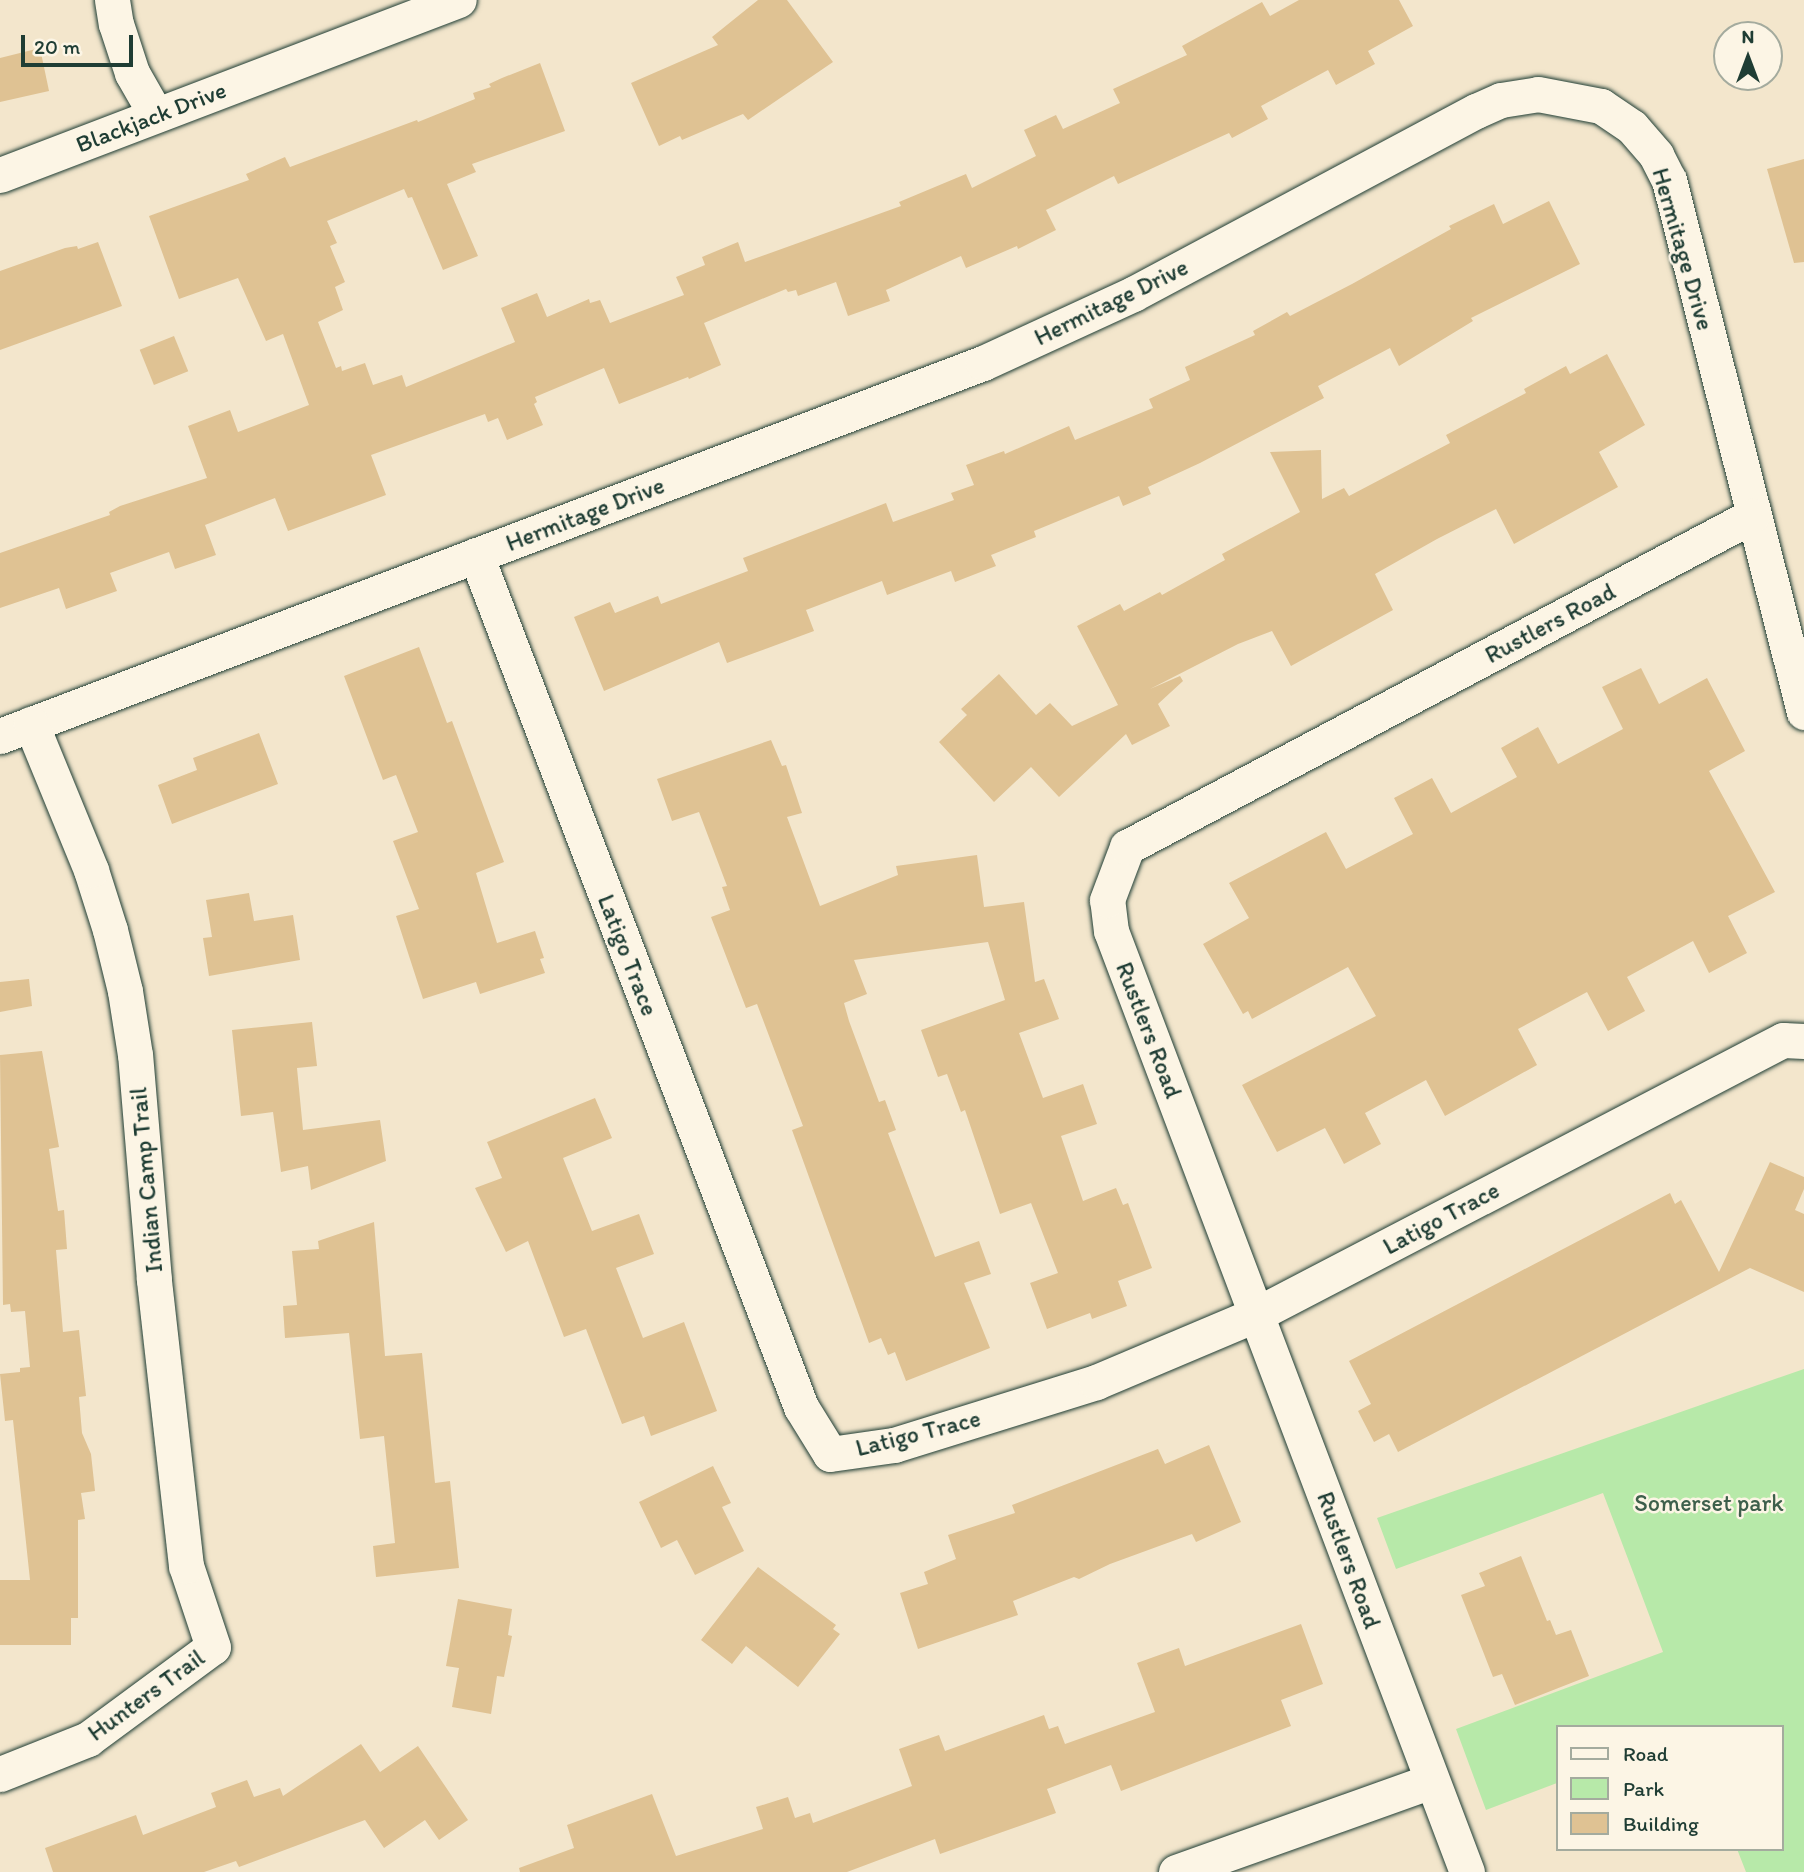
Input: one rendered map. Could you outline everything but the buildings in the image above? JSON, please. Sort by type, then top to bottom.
[{"type":"street","points":[[112,0],[116,24],[132,73],[156,115]]},
{"type":"street","name":"Blackjack Drive","points":[[0,175],[459,0]]},
{"type":"street","name":"Hermitage Drive","points":[[15,729],[983,363],[1133,294],[1476,111],[1501,100],[1538,94],[1601,106],[1632,127],[1660,163],[1669,180],[1752,516],[1804,712]]},
{"type":"street","name":"Rustlers Road","points":[[1467,1872],[1111,931],[1107,901],[1127,847],[1752,516]]},
{"type":"street","name":"Latigo Trace","points":[[475,555],[801,1407],[830,1454],[894,1445],[1096,1382],[1257,1314],[1783,1040],[1804,1041]]},
{"type":"street","name":"Indian Camp Trail","points":[[15,729],[91,870],[125,991],[135,1055],[154,1280],[186,1566],[213,1647]]},
{"type":"street","name":"Hunters Trail","points":[[0,1774],[88,1739],[213,1647]]},
{"type":"street","points":[[1176,1872],[1432,1781]]},
{"type":"green space","name":"Somerset park","points":[[1804,1369],[1804,1872],[1746,1872],[1738,1851],[1783,1851],[1783,1725],[1556,1725],[1556,1783],[1486,1810],[1456,1729],[1663,1652],[1603,1493],[1396,1569],[1377,1518]]}]
